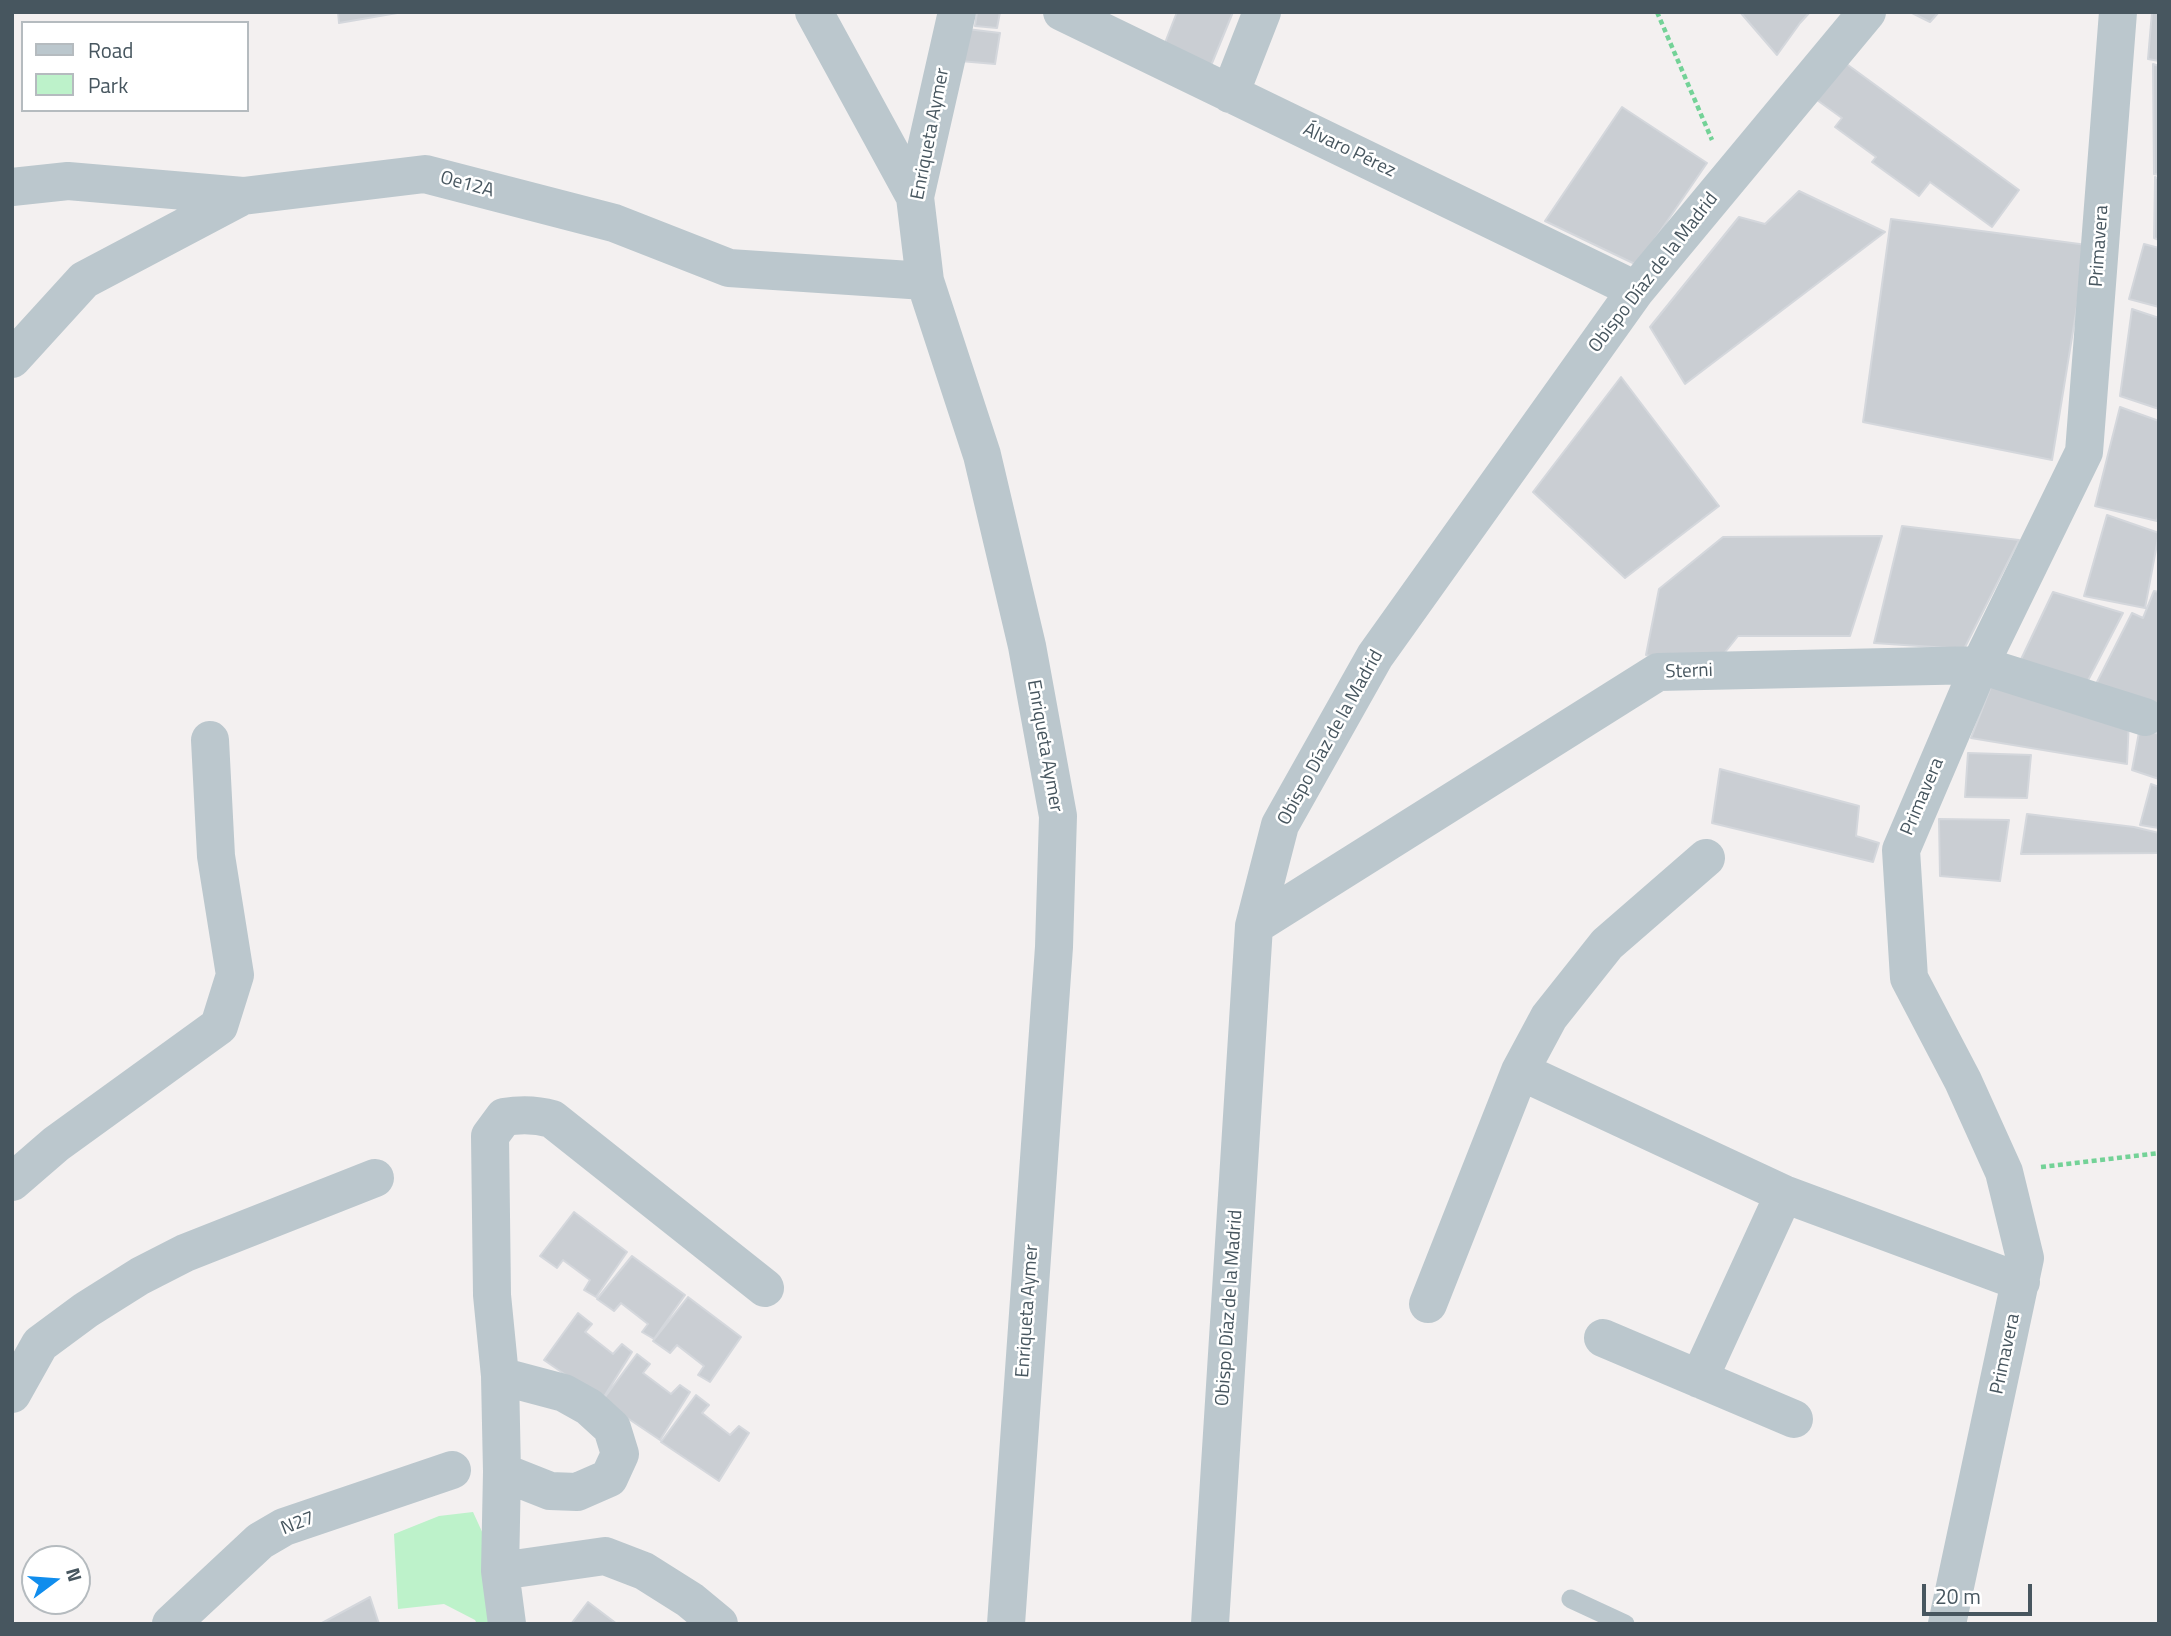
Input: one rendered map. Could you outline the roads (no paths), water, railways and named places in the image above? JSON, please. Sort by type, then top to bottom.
[{"type":"street","points":[[814,12],[915,197]]},
{"type":"street","name":"Enriqueta Aymer","points":[[957,12],[915,197],[925,281],[982,455],[1027,646],[1058,816],[1054,947],[1006,1624]]},
{"type":"street","name":"Álvaro Pérez","points":[[1062,12],[1636,290]]},
{"type":"street","points":[[1230,94],[1262,12]]},
{"type":"street","name":"Obispo Díaz de la Madrid","points":[[1210,1624],[1254,926],[1280,825],[1375,656],[1636,290],[1867,12]]},
{"type":"street","name":"Primavera","points":[[1947,1624],[2025,1258],[2004,1172],[1963,1081],[1909,978],[1901,850],[1980,665],[2084,452],[2118,12]]},
{"type":"street","name":"Oe12A","points":[[12,359],[84,280],[243,196],[425,174],[614,223],[729,268],[925,281]]},
{"type":"street","points":[[12,187],[68,181],[243,196]]},
{"type":"street","name":"Sterni","points":[[1254,926],[1658,672],[1980,665],[2145,717]]},
{"type":"street","points":[[12,1182],[56,1144],[219,1026],[235,975],[216,856],[210,740]]},
{"type":"street","points":[[1428,1304],[1520,1071],[1549,1017],[1607,944],[1706,858]]},
{"type":"street","points":[[1520,1071],[1784,1194],[2021,1282]]},
{"type":"street","points":[[507,1624],[500,1571],[500,1376],[492,1296],[490,1136],[504,1117],[521,1114],[552,1119],[765,1288]]},
{"type":"street","points":[[12,1395],[40,1344],[86,1310],[140,1276],[185,1253],[375,1178]]},
{"type":"street","points":[[1699,1378],[1784,1194]]},
{"type":"street","points":[[1604,1338],[1794,1419]]},
{"type":"street","points":[[500,1376],[564,1393],[589,1407],[611,1428],[620,1454],[608,1478],[578,1492],[550,1491],[502,1472]]},
{"type":"street","name":"N27","points":[[171,1624],[260,1541],[284,1527],[452,1470]]},
{"type":"street","points":[[500,1571],[605,1556],[644,1571],[690,1600],[719,1624]]},
{"type":"lane","points":[[1571,1599],[1625,1624]]}]
